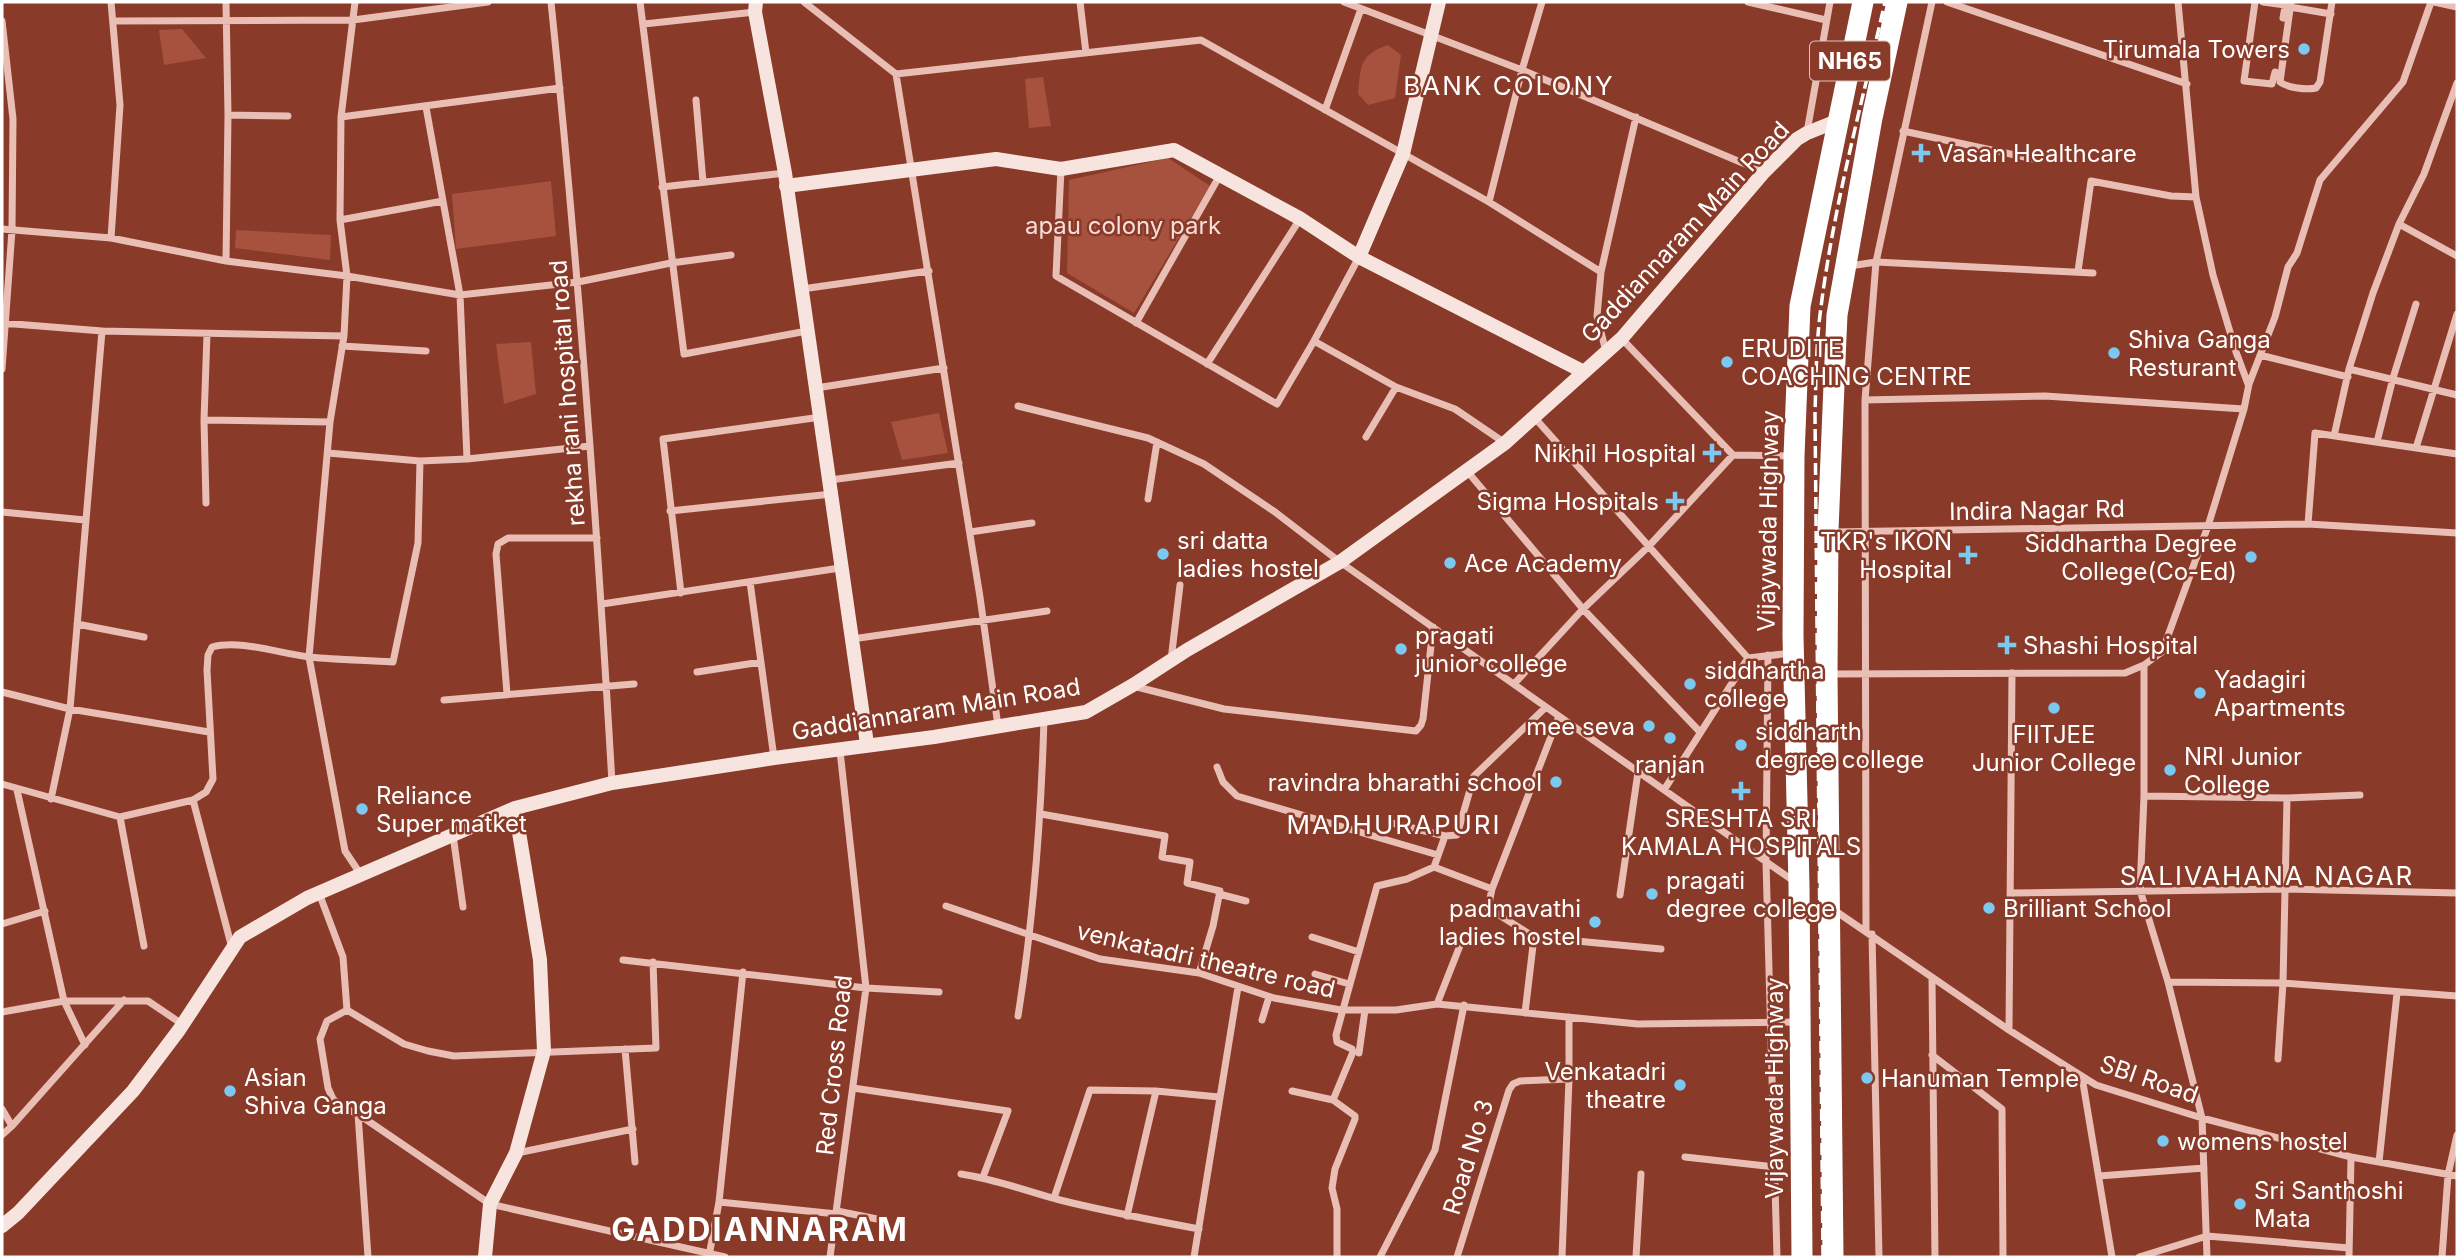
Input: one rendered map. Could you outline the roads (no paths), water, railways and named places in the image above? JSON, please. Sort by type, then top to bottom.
[{"type":"highway","name":"Vijaywada Highway","points":[[1802,1257],[1799,885],[1793,645],[1794,456],[1800,306],[1863,2]]},
{"type":"highway","name":"NH65","points":[[1833,1257],[1827,674],[1828,533],[1836,337],[1872,118],[1897,2]]},
{"type":"highway","points":[[1800,334],[1836,337]]},
{"type":"highway","points":[[1793,645],[1829,637]]},
{"type":"street","points":[[111,2],[120,105],[111,238]]},
{"type":"street","points":[[226,2],[226,261]]},
{"type":"street","points":[[355,2],[341,117],[340,220],[347,276],[344,336],[330,422],[309,657],[345,851],[361,875]]},
{"type":"street","points":[[114,21],[353,20],[488,2]]},
{"type":"street","name":"rekha rani hospital road","points":[[551,2],[578,282],[602,604],[612,783]]},
{"type":"street","points":[[640,2],[684,354],[808,330]]},
{"type":"street","points":[[804,2],[896,74],[970,532],[998,726]]},
{"type":"street","points":[[1080,2],[1086,52]]},
{"type":"street","points":[[1344,2],[1522,70],[1765,172]]},
{"type":"street","points":[[1061,169],[1056,276],[1277,404],[1359,257],[1403,154],[1440,2]]},
{"type":"street","points":[[1489,202],[1542,2]]},
{"type":"street","points":[[1748,2],[1826,20]]},
{"type":"street","points":[[1807,133],[1830,2]]},
{"type":"street","points":[[1878,1257],[1869,932],[1866,400],[1876,262],[1932,2]]},
{"type":"street","points":[[1947,2],[2187,84]]},
{"type":"street","points":[[2178,2],[2196,197],[2213,275],[2236,352],[2249,384]]},
{"type":"street","points":[[2255,2],[2244,81],[2270,85],[2273,83],[2288,4]]},
{"type":"street","points":[[2263,2],[2312,6],[2331,14]]},
{"type":"street","points":[[2288,4],[2280,82],[2284,86],[2316,88],[2320,82],[2332,2]]},
{"type":"street","points":[[1827,674],[2125,673],[2144,665],[2162,652],[2208,526],[2249,384],[2275,317],[2288,267],[2297,253],[2320,180],[2403,82],[2432,2],[2457,7]]},
{"type":"street","points":[[644,24],[755,7],[802,289],[867,744]]},
{"type":"street","points":[[1325,110],[1362,9]]},
{"type":"street","points":[[2,21],[13,120],[12,230],[2,369]]},
{"type":"street","points":[[896,74],[1201,40],[1489,202],[1601,272]]},
{"type":"street","points":[[2334,436],[2349,373],[2373,293],[2399,224],[2424,174],[2457,83]]},
{"type":"street","points":[[341,117],[560,88]]},
{"type":"street","points":[[696,100],[703,183]]},
{"type":"street","points":[[426,107],[460,295],[467,459]]},
{"type":"street","points":[[228,115],[288,116]]},
{"type":"street","points":[[1606,352],[1597,316],[1601,272],[1636,117]]},
{"type":"street","points":[[2,119],[13,120]]},
{"type":"street","name":"Gaddiannaram Main Road","points":[[2,1226],[18,1213],[133,1091],[240,937],[319,893],[515,808],[612,783],[774,758],[839,751],[867,744],[934,737],[1086,712],[1340,562],[1505,443],[1622,338],[1765,172],[1797,139],[1837,121]]},
{"type":"street","points":[[1903,131],[2034,159]]},
{"type":"street","points":[[662,187],[913,170],[996,159],[1061,169],[1174,150],[1301,219],[1359,257],[1584,372]]},
{"type":"street","points":[[1136,323],[1220,175]]},
{"type":"street","points":[[2078,271],[2091,181],[2171,196],[2196,197]]},
{"type":"street","points":[[340,220],[443,201]]},
{"type":"street","points":[[1207,364],[1301,219]]},
{"type":"street","points":[[2399,224],[2457,257]]},
{"type":"street","points":[[2,229],[111,238],[226,261],[347,276],[460,295],[578,282],[671,263],[731,255]]},
{"type":"street","points":[[1846,266],[1876,262],[2093,272]]},
{"type":"street","points":[[802,289],[929,271]]},
{"type":"street","points":[[2377,442],[2416,304]]},
{"type":"street","points":[[2416,448],[2457,314]]},
{"type":"street","points":[[4,324],[102,331],[344,336]]},
{"type":"street","points":[[51,799],[70,709],[102,331]]},
{"type":"street","points":[[206,503],[204,419],[207,334]]},
{"type":"street","points":[[1622,338],[1733,455],[1794,456]]},
{"type":"street","points":[[1314,341],[1396,387],[1455,409],[1505,443]]},
{"type":"street","points":[[342,346],[426,351]]},
{"type":"street","points":[[2260,355],[2349,373],[2393,378],[2457,395]]},
{"type":"street","points":[[816,388],[944,368]]},
{"type":"street","points":[[1366,437],[1396,387]]},
{"type":"street","points":[[1866,400],[2045,396],[2244,408]]},
{"type":"street","points":[[1018,406],[1148,438],[1204,464],[1799,885]]},
{"type":"street","points":[[681,593],[663,439],[821,417]]},
{"type":"street","points":[[1534,417],[1748,658]]},
{"type":"street","points":[[204,419],[330,422]]},
{"type":"street","points":[[2308,524],[2315,433],[2457,454]]},
{"type":"street","points":[[1148,499],[1157,442]]},
{"type":"street","points":[[328,453],[421,461],[590,446]]},
{"type":"street","points":[[1514,684],[1583,609],[1648,547],[1733,455]]},
{"type":"street","points":[[2,785],[120,817],[192,800],[206,792],[213,779],[208,670],[208,655],[212,647],[220,644],[309,657],[393,662],[418,542],[421,461]]},
{"type":"street","points":[[670,512],[831,487],[959,463]]},
{"type":"street","points":[[1467,471],[1583,609],[1700,732]]},
{"type":"street","points":[[2,512],[85,520]]},
{"type":"street","points":[[970,532],[1031,523]]},
{"type":"street","name":"Indira Nagar Rd","points":[[1828,533],[2308,524],[2457,533]]},
{"type":"street","points":[[506,694],[496,554],[498,544],[508,538],[597,538]]},
{"type":"street","points":[[602,604],[840,568]]},
{"type":"street","points":[[750,582],[774,758]]},
{"type":"street","points":[[1171,660],[1180,585]]},
{"type":"street","points":[[851,639],[1047,611]]},
{"type":"street","points":[[77,624],[144,637]]},
{"type":"street","points":[[1133,685],[1224,709],[1416,731],[1423,719],[1433,627]]},
{"type":"street","points":[[1664,790],[1748,658],[1768,655],[1793,645]]},
{"type":"street","points":[[1768,655],[1766,862],[1777,1257]]},
{"type":"street","points":[[697,672],[761,662]]},
{"type":"street","points":[[2144,665],[2144,796],[2140,890],[2168,982],[2202,1118],[2207,1257]]},
{"type":"street","points":[[2009,1030],[2012,673]]},
{"type":"street","points":[[444,700],[634,684]]},
{"type":"street","points":[[2,692],[70,709],[209,732]]},
{"type":"street","points":[[1392,823],[1445,836],[1457,835],[1474,776],[1546,707]]},
{"type":"street","points":[[1559,716],[1492,889],[1488,908],[1534,937],[1661,949]]},
{"type":"street","points":[[1018,1016],[1031,935],[1041,814],[1044,719]]},
{"type":"street","name":"Red Cross Road","points":[[830,1257],[866,988],[839,751]]},
{"type":"street","points":[[1217,767],[1223,782],[1237,796],[1438,855]]},
{"type":"street","points":[[1620,895],[1638,772]]},
{"type":"street","points":[[17,790],[64,1001],[85,1045]]},
{"type":"street","points":[[2144,796],[2287,799],[2360,795]]},
{"type":"street","points":[[2278,1059],[2283,983],[2287,799]]},
{"type":"street","points":[[192,800],[232,948]]},
{"type":"street","points":[[485,1257],[490,1204],[516,1153],[544,1051],[540,960],[515,808]]},
{"type":"street","points":[[1041,814],[1165,836],[1162,857],[1191,862],[1187,883],[1220,891],[1199,973]]},
{"type":"street","points":[[120,817],[144,946]]},
{"type":"street","points":[[453,835],[463,908]]},
{"type":"street","points":[[1333,1100],[1353,1052],[1336,1039],[1341,1010],[1377,886],[1407,879],[1434,866],[1445,836]]},
{"type":"street","points":[[1434,866],[1492,889]]},
{"type":"street","points":[[2010,892],[2286,889],[2457,893]]},
{"type":"street","points":[[319,893],[343,957],[347,1010]]},
{"type":"street","points":[[1219,894],[1246,901]]},
{"type":"street","name":"venkatadri theatre road","points":[[946,906],[1100,959],[1199,973],[1269,997],[1341,1010],[1396,1010],[1437,1004],[1638,1024],[1800,1022]]},
{"type":"street","name":"SBI Road","points":[[1831,908],[1869,932],[1932,979],[2096,1085],[2202,1118],[2351,1157],[2457,1176]]},
{"type":"street","points":[[2,924],[45,911]]},
{"type":"street","points":[[1312,937],[1359,953]]},
{"type":"street","points":[[1525,1013],[1534,937]]},
{"type":"street","points":[[1437,1004],[1461,943]]},
{"type":"street","points":[[623,960],[866,988],[939,992]]},
{"type":"street","points":[[347,1010],[404,1044],[454,1056],[654,1048],[657,1046],[653,962]]},
{"type":"street","points":[[709,1256],[719,1202],[743,972]]},
{"type":"street","points":[[1315,974],[1349,984]]},
{"type":"street","points":[[1932,979],[1935,1257]]},
{"type":"street","points":[[2168,982],[2283,983],[2457,996]]},
{"type":"street","points":[[1194,1257],[1238,987]]},
{"type":"street","points":[[2379,1162],[2397,993]]},
{"type":"street","points":[[1262,1020],[1269,997]]},
{"type":"street","points":[[2,1135],[124,1000]]},
{"type":"street","points":[[2,1012],[64,1001],[148,1001],[182,1024]]},
{"type":"street","points":[[1380,1257],[1435,1150],[1464,1005]]},
{"type":"street","points":[[347,1010],[327,1021],[320,1040],[328,1088],[333,1099],[490,1204],[709,1256],[725,1257]]},
{"type":"street","points":[[1359,1053],[1365,1010]]},
{"type":"street","points":[[1562,1257],[1569,1017]]},
{"type":"street","points":[[625,1049],[635,1162]]},
{"type":"street","points":[[1932,1055],[2002,1109],[2003,1257]]},
{"type":"street","points":[[2082,1077],[2112,1257]]},
{"type":"street","name":"Road No 3","points":[[1457,1257],[1509,1090],[1520,1081],[1569,1079]]},
{"type":"street","points":[[853,1088],[1008,1111],[983,1177]]},
{"type":"street","points":[[1054,1199],[1090,1090],[1156,1091],[1219,1097]]},
{"type":"street","points":[[1127,1216],[1156,1091]]},
{"type":"street","points":[[1292,1091],[1333,1100],[1355,1116],[1335,1169],[1332,1188],[1337,1209],[1337,1257]]},
{"type":"street","points":[[2,1109],[12,1126]]},
{"type":"street","points":[[358,1114],[368,1257]]},
{"type":"street","points":[[516,1153],[633,1129]]},
{"type":"street","points":[[2442,1257],[2448,1175],[2457,1135]]},
{"type":"street","points":[[1685,1157],[1775,1167]]},
{"type":"street","points":[[2349,1257],[2351,1157]]},
{"type":"street","points":[[2099,1176],[2204,1168]]},
{"type":"street","points":[[961,1174],[983,1177],[1054,1199],[1127,1216],[1199,1229]]},
{"type":"street","points":[[1636,1257],[1642,1174]]},
{"type":"street","points":[[719,1202],[877,1219]]},
{"type":"street","points":[[2139,1257],[2207,1236],[2349,1248]]},
{"type":"railway","points":[[1823,1257],[1815,414],[1818,334],[1833,230],[1885,2]]},
{"type":"place","name":"Tirumala Towers","points":[[2304,49]]},
{"type":"place","name":"Vasan Healthcare","points":[[1921,153]]},
{"type":"place","name":"Shiva Ganga Resturant","points":[[2114,353]]},
{"type":"place","name":"ERUDITE COACHING CENTRE","points":[[1727,362]]},
{"type":"place","name":"Nikhil Hospital","points":[[1712,453]]},
{"type":"place","name":"Sigma Hospitals","points":[[1675,501]]},
{"type":"place","name":"sri datta ladies hostel","points":[[1163,554]]},
{"type":"place","name":"TKR's IKON Hospital","points":[[1968,555]]},
{"type":"place","name":"Siddhartha Degree College(Co-Ed)","points":[[2251,557]]},
{"type":"place","name":"Ace Academy","points":[[1450,563]]},
{"type":"place","name":"Shashi Hospital","points":[[2007,645]]},
{"type":"place","name":"pragati junior college","points":[[1401,649]]},
{"type":"place","name":"siddhartha college","points":[[1690,684]]},
{"type":"place","name":"Yadagiri Apartments","points":[[2200,693]]},
{"type":"place","name":"FIITJEE Junior College","points":[[2054,708]]},
{"type":"place","name":"mee seva","points":[[1649,726]]},
{"type":"place","name":"ranjan","points":[[1670,738]]},
{"type":"place","name":"siddharth degree college","points":[[1741,745]]},
{"type":"place","name":"NRI Junior College","points":[[2170,770]]},
{"type":"place","name":"ravindra bharathi school","points":[[1556,782]]},
{"type":"place","name":"SRESHTA SRI KAMALA HOSPITALS","points":[[1741,791]]},
{"type":"place","name":"Reliance Super matket","points":[[362,809]]},
{"type":"place","name":"pragati degree college","points":[[1652,894]]},
{"type":"place","name":"Brilliant School","points":[[1989,908]]},
{"type":"place","name":"padmavathi ladies hostel","points":[[1595,922]]},
{"type":"place","name":"Hanuman Temple","points":[[1867,1078]]},
{"type":"place","name":"Venkatadri theatre","points":[[1680,1085]]},
{"type":"place","name":"Asian Shiva Ganga","points":[[230,1091]]},
{"type":"place","name":"womens hostel","points":[[2163,1141]]},
{"type":"place","name":"Sri Santhoshi Mata","points":[[2240,1204]]},
{"type":"district","name":"BANK COLONY","points":[[1509,85]]},
{"type":"district","name":"MADHURAPURI","points":[[1394,824]]},
{"type":"district","name":"SALIVAHANA NAGAR","points":[[2267,875]]},
{"type":"district","name":"GADDIANNARAM","points":[[760,1229]]},
{"type":"park label","name":"apau colony park","points":[[1123,225]]}]
